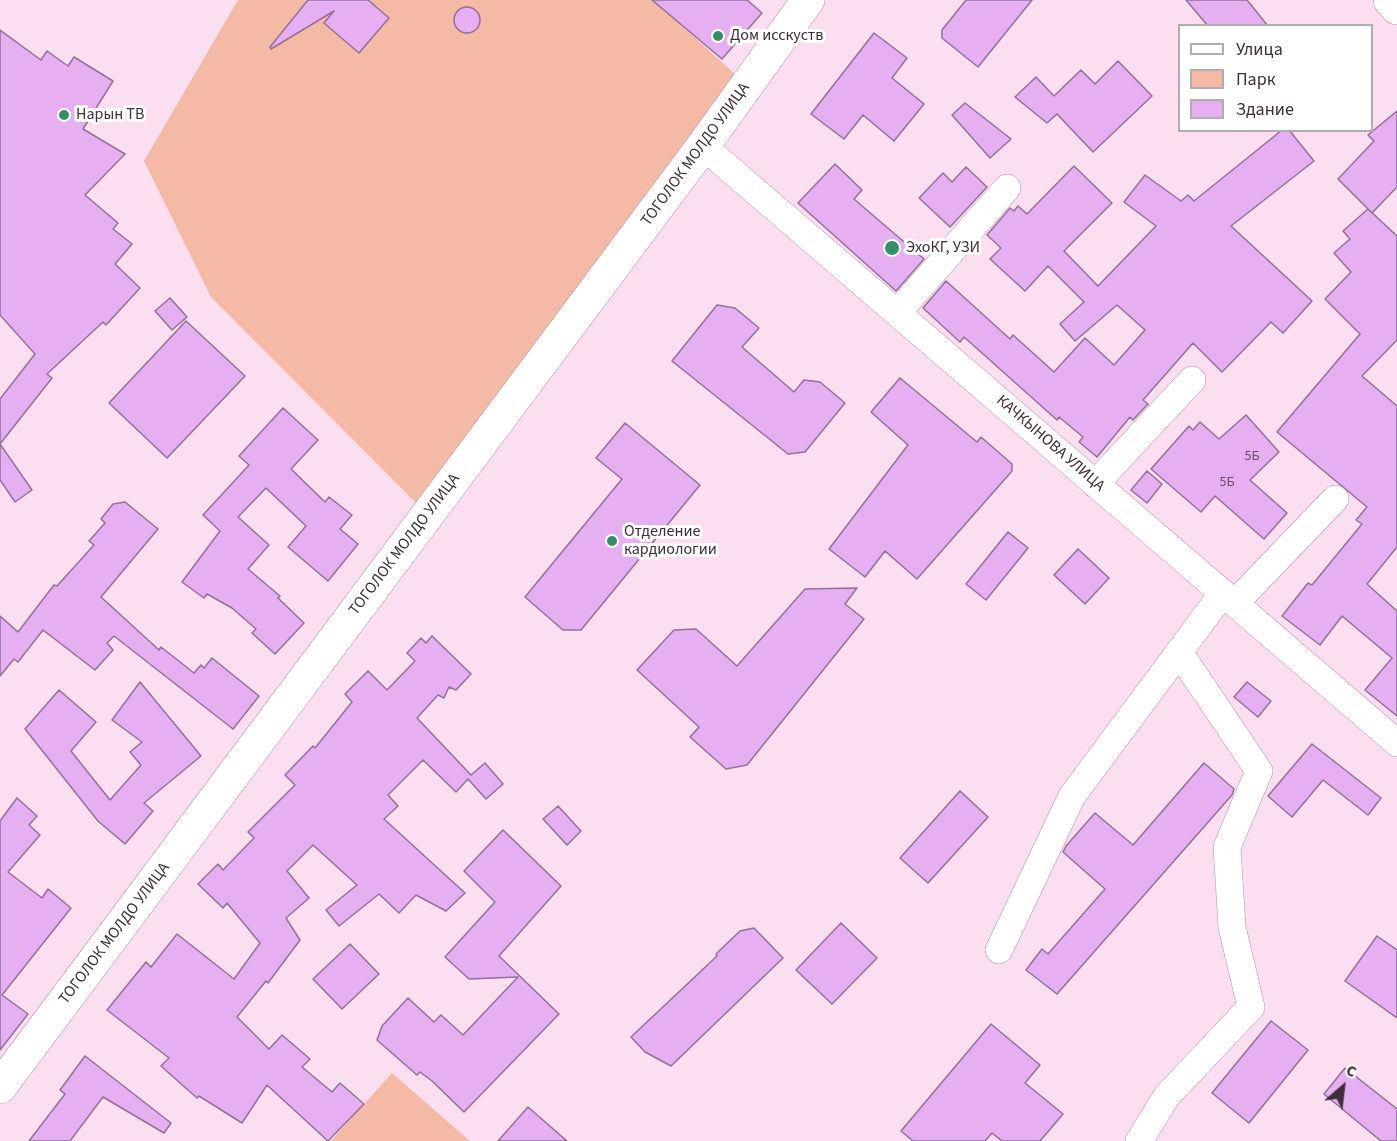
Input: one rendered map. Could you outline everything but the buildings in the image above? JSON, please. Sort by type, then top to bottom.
[{"type":"street","name":"ТОГОЛОК МОЛДО УЛИЦА","points":[[0,1087],[703,146],[808,0]]},
{"type":"street","points":[[1389,0],[1397,8]]},
{"type":"street","name":"КАЧКЫНОВА УЛИЦА","points":[[703,146],[1397,743]]},
{"type":"street","points":[[898,312],[1007,188]]},
{"type":"street","points":[[1095,484],[1192,380]]},
{"type":"street","points":[[999,950],[1072,796],[1179,652],[1229,598],[1335,499]]},
{"type":"street","points":[[1139,1141],[1167,1096],[1251,1007],[1232,927],[1227,847],[1259,771],[1179,652]]},
{"type":"green space","points":[[238,0],[653,0],[736,75],[416,503],[211,297],[144,161]]},
{"type":"green space","points":[[392,1073],[470,1141],[331,1141]]},
{"type":"place","name":"Дом исскуств","points":[[718,36]]},
{"type":"place","name":"Нарын ТВ","points":[[64,115]]},
{"type":"place","name":"ЭхоКГ, УЗИ","points":[[892,248]]},
{"type":"place","name":"Отделение кардиологии","points":[[612,541]]}]
